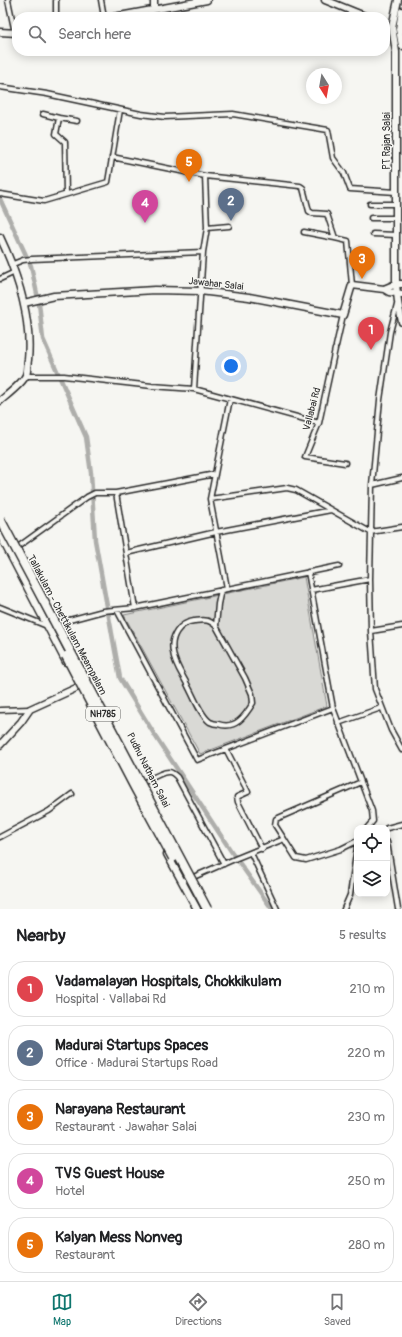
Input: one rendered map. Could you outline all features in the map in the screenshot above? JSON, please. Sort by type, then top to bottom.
[{"type":"highway","name":"Tallakulam - Chettikulam Meampalam","points":[[0,519],[207,909]]},
{"type":"highway","name":"Tallakulam - Chettikulam Meampalam","points":[[0,528],[196,908]]},
{"type":"main road","points":[[154,0],[154,9]]},
{"type":"main road","points":[[139,12],[207,0]]},
{"type":"main road","points":[[325,0],[355,12]]},
{"type":"main road","name":"PT Rajan Salai","points":[[398,0],[392,27],[396,52],[399,108],[399,168],[396,192],[396,235],[399,284],[398,302],[402,322]]},
{"type":"main road","points":[[402,11],[400,30],[402,46]]},
{"type":"main road","points":[[392,27],[400,30]]},
{"type":"main road","points":[[1,34],[12,33]]},
{"type":"main road","points":[[0,237],[15,272],[24,303],[29,343],[26,376],[13,391],[0,401]]},
{"type":"main road","points":[[384,289],[399,284]]},
{"type":"main road","points":[[342,315],[352,285],[384,289],[389,292],[399,294]]},
{"type":"main road","name":"Jawahar Salai","points":[[24,303],[54,296],[155,290],[200,291],[250,297],[342,315]]},
{"type":"main road","name":"Pudhu Natham Salai","points":[[0,514],[211,909]]},
{"type":"main road","points":[[0,534],[78,687],[196,908]]},
{"type":"main road","points":[[0,745],[21,722],[30,709],[90,682]]},
{"type":"street","points":[[8,0],[12,16]]},
{"type":"street","points":[[56,0],[56,12]]},
{"type":"street","points":[[101,0],[103,12]]},
{"type":"street","points":[[0,87],[47,94],[120,110],[165,117],[233,114],[328,130],[333,158],[344,173],[350,189],[396,192]]},
{"type":"street","points":[[2,194],[44,201],[108,182],[120,110]]},
{"type":"street","points":[[43,114],[77,122]]},
{"type":"street","points":[[59,118],[56,134],[65,142],[66,194]]},
{"type":"street","points":[[112,157],[206,176],[300,186],[304,188],[309,211],[312,213],[327,214],[335,238]]},
{"type":"street","points":[[194,389],[203,252],[207,228],[206,176]]},
{"type":"street","points":[[370,204],[396,204]]},
{"type":"street","points":[[371,218],[396,218]]},
{"type":"street","points":[[207,228],[229,226]]},
{"type":"street","points":[[304,232],[348,241],[352,285]]},
{"type":"street","points":[[373,234],[396,235]]},
{"type":"street","points":[[12,264],[23,260],[32,259],[203,252]]},
{"type":"street","points":[[0,279],[15,272]]},
{"type":"street","points":[[398,302],[390,332],[380,400],[372,484],[370,579],[371,631],[375,689],[381,708],[402,750]]},
{"type":"street","name":"Vallabai Rd","points":[[342,315],[319,424],[305,457],[345,462]]},
{"type":"street","points":[[26,376],[64,376],[194,389],[319,424]]},
{"type":"street","points":[[227,588],[210,499],[230,399]]},
{"type":"street","points":[[9,552],[87,496],[95,493],[116,494],[215,474]]},
{"type":"street","points":[[372,484],[402,478]]},
{"type":"street","points":[[210,499],[287,488],[296,490],[370,532],[402,526]]},
{"type":"street","points":[[116,494],[135,608]]},
{"type":"street","points":[[126,553],[216,532],[331,510]]},
{"type":"street","points":[[0,607],[47,626],[103,611],[135,608],[339,566]]},
{"type":"street","points":[[308,572],[333,708],[372,811],[372,821],[369,825]]},
{"type":"street","points":[[311,590],[370,579]]},
{"type":"street","points":[[216,626],[210,621],[202,620],[191,622],[179,627],[174,638],[172,652],[177,665],[203,714],[209,722],[224,726],[235,724],[244,718],[253,703],[252,694],[246,678],[216,626],[221,590]]},
{"type":"street","points":[[117,610],[197,760],[333,708]]},
{"type":"street","points":[[371,631],[402,626]]},
{"type":"street","points":[[338,723],[381,708]]},
{"type":"street","points":[[0,710],[30,709]]},
{"type":"street","points":[[226,748],[248,792],[237,797],[238,802],[262,849]]},
{"type":"street","points":[[132,790],[164,772],[169,772],[177,777],[224,864]]},
{"type":"street","points":[[354,842],[341,849],[306,860],[296,858],[275,825],[276,819],[361,782]]},
{"type":"street","points":[[0,837],[52,809],[72,794]]},
{"type":"street","points":[[390,827],[402,824]]},
{"type":"street","points":[[182,882],[250,852],[262,849],[284,839]]},
{"type":"street","points":[[250,852],[277,909]]},
{"type":"street","points":[[390,858],[399,906]]},
{"type":"street","points":[[344,909],[350,896],[355,861]]},
{"type":"shaded area","points":[[304,577],[327,706],[200,754],[124,615]]},
{"type":"waterway","points":[[0,199],[31,266],[39,303],[43,339],[86,437],[91,473],[95,540],[120,678],[156,737],[231,851],[272,909]]},
{"type":"place","name":"Kalyan Mess Nonveg","points":[[189,182]]},
{"type":"place","name":"Madurai Startups Spaces","points":[[231,221]]},
{"type":"place","name":"TVS Guest House","points":[[145,223]]},
{"type":"place","name":"Narayana Restaurant","points":[[362,279]]},
{"type":"place","name":"Vadamalayan Hospitals, Chokkikulam","points":[[371,350]]}]
